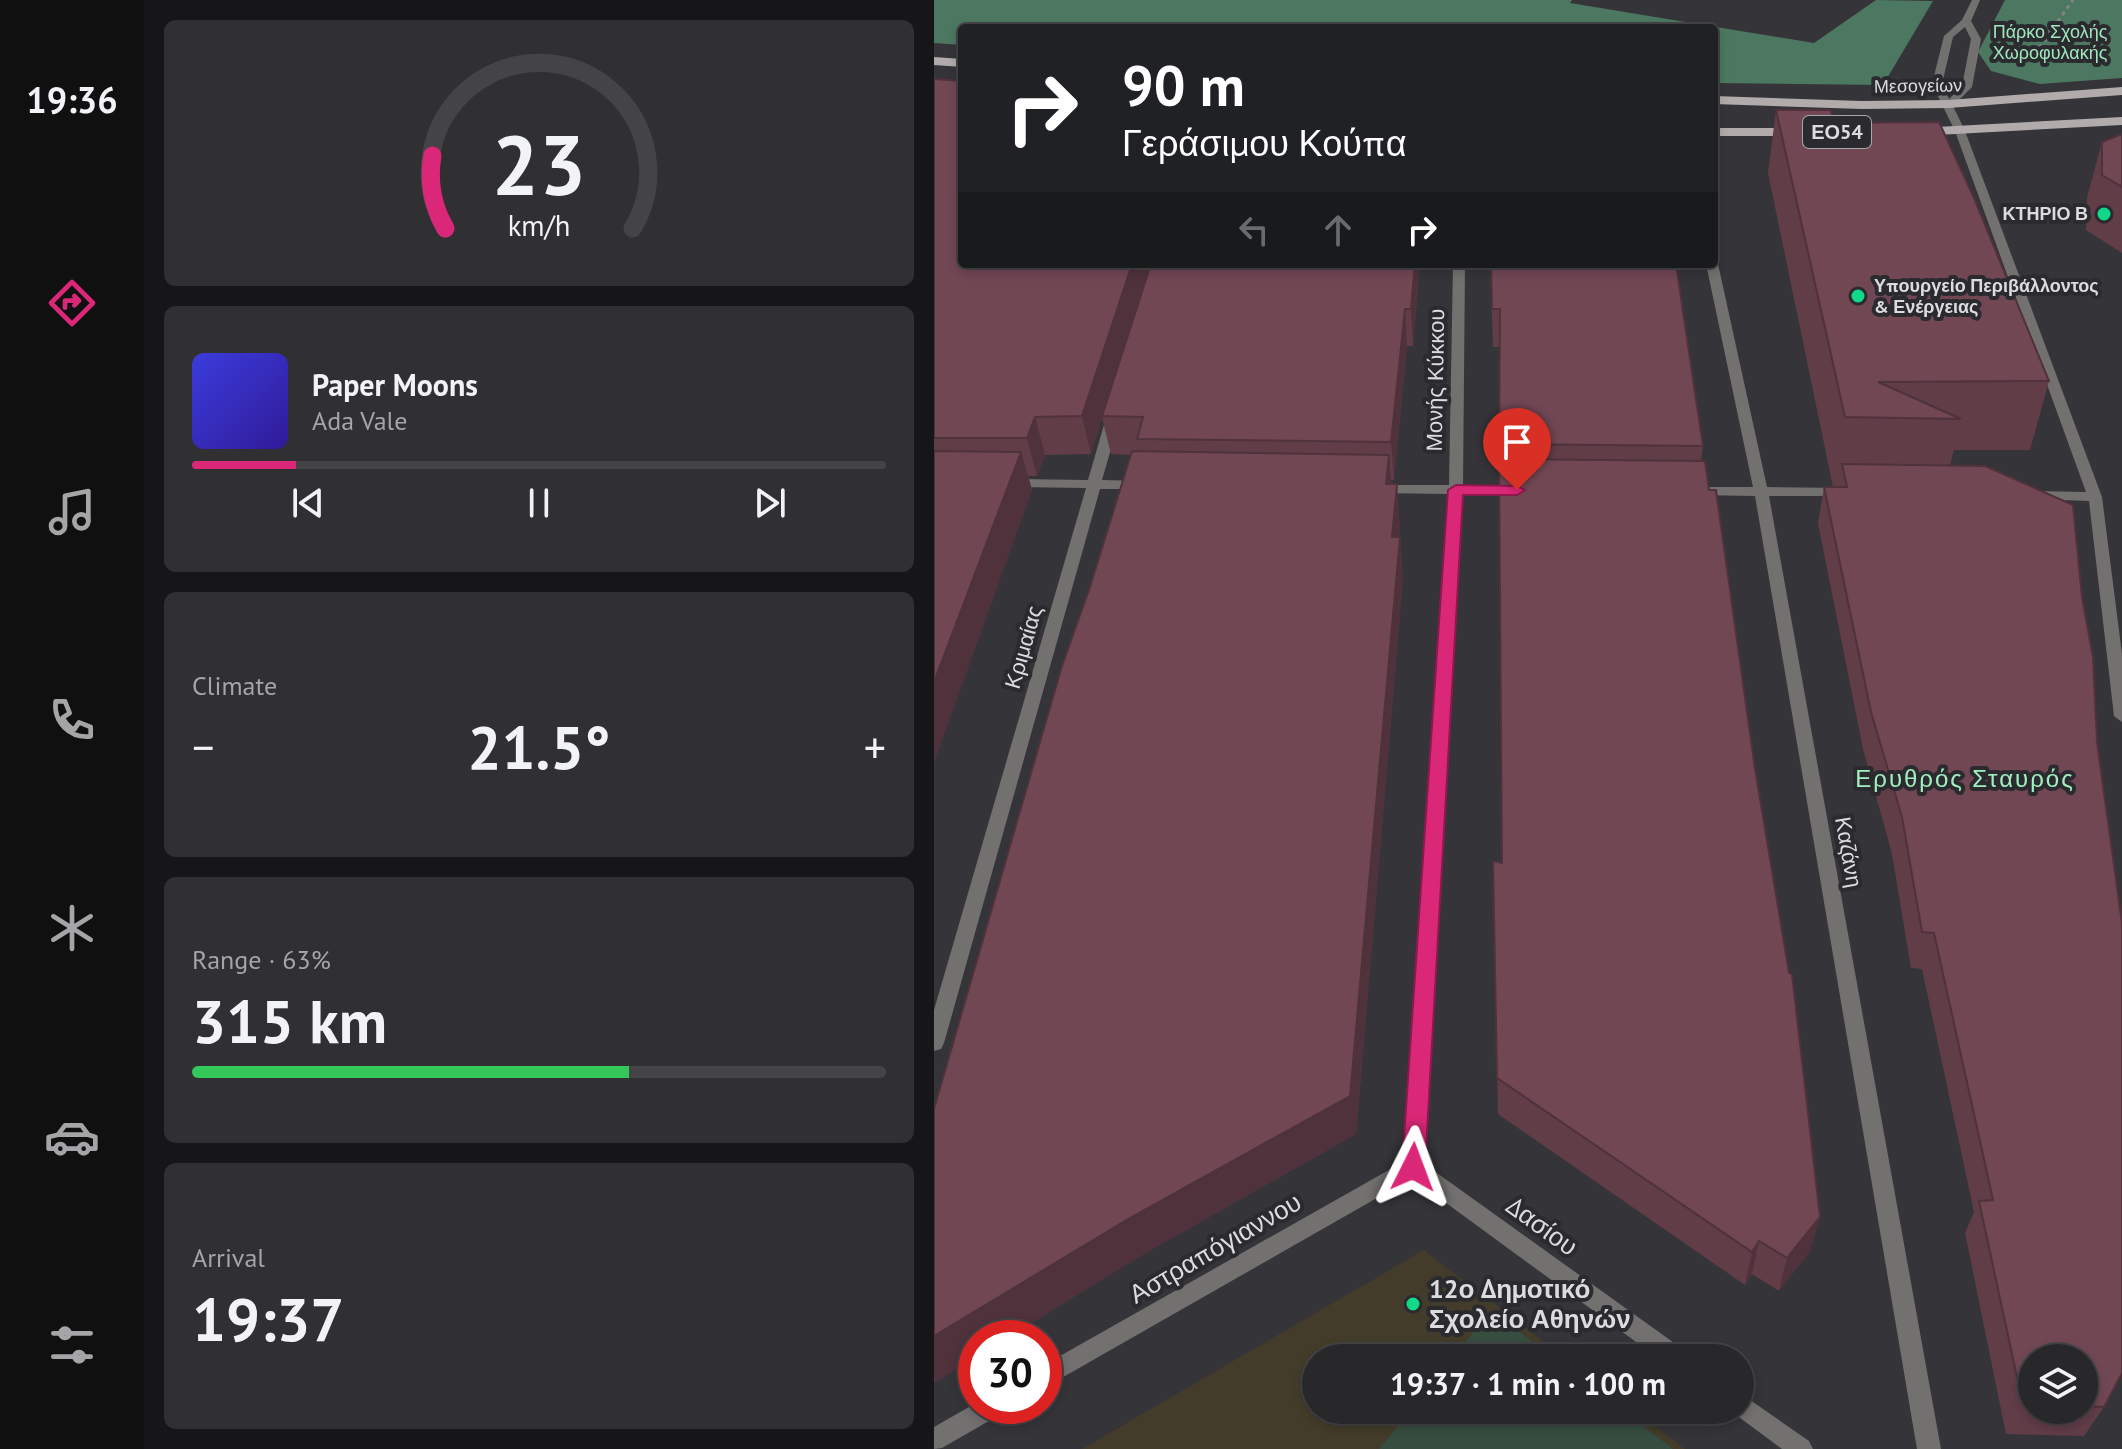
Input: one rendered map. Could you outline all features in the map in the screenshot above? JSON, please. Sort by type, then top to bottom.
[{"type":"main road","points":[[934,61],[958,63]]},
{"type":"main road","name":"Μεσογείων","points":[[1718,100],[1949,104],[2122,91]]},
{"type":"main road","points":[[1905,132],[2122,121]]},
{"type":"main road","name":"ΕΟ54","points":[[1718,132],[1810,132]]},
{"type":"street","points":[[1976,0],[1966,21],[1949,36],[1937,84],[1960,131],[2095,497],[2122,716]]},
{"type":"street","points":[[1949,104],[1967,87],[1976,39],[1966,21]]},
{"type":"street","name":"Μονής Κύκκου","points":[[1413,1167],[1456,490],[1459,268]]},
{"type":"street","name":"Καζάνη","points":[[1713,268],[1761,491],[1929,1449]]},
{"type":"street","name":"Κριμαίας","points":[[934,1043],[1119,396]]},
{"type":"street","points":[[997,483],[1156,485]]},
{"type":"street","points":[[1361,489],[1532,490]]},
{"type":"street","points":[[1684,491],[1856,493]]},
{"type":"street","points":[[2015,495],[2095,497]]},
{"type":"street","name":"Δασίου","points":[[1413,1167],[1657,1344]]},
{"type":"street","name":"Αστραπόγιαννου","points":[[1062,1367],[1413,1167]]},
{"type":"street","points":[[1754,1414],[1801,1449]]},
{"type":"street","points":[[934,1440],[962,1424]]},
{"type":"path","points":[[2040,66],[2026,67],[2073,0]]},
{"type":"shaded area","name":"12ο Δημοτικό Σχολείο Αθηνών","points":[[1424,1250],[1547,1344],[1302,1344],[1302,1424],[1652,1424],[1685,1449],[1082,1449]]},
{"type":"green space","points":[[934,0],[1572,0],[1570,3],[1698,24],[958,24],[958,45],[934,43]]},
{"type":"green space","points":[[1876,0],[1933,1],[1883,85],[1718,83],[1718,27],[1814,43]]},
{"type":"green space","name":"Πάρκο Σχολής Χωροφυλακής","points":[[2005,0],[2122,0],[2122,78],[2040,84],[1991,71],[1978,52]]},
{"type":"green space","points":[[1491,1310],[1536,1344],[1464,1344]]},
{"type":"green space","points":[[1400,1424],[1640,1424],[1673,1449],[1379,1449]]},
{"type":"building","points":[[934,79],[958,81],[958,268],[1131,268],[1082,416],[1035,417],[1027,438],[934,438]]},
{"type":"building","points":[[1776,110],[1831,110],[1833,123],[1939,122],[1974,198],[2049,381],[1878,382],[1961,419],[1845,417]]},
{"type":"building","points":[[2122,134],[2122,187],[2102,175],[2102,142]]},
{"type":"building","points":[[1150,268],[1415,268],[1411,309],[1405,309],[1391,442],[1137,439],[1143,417],[1102,416]]},
{"type":"building","points":[[1491,268],[1677,268],[1703,446],[1499,444],[1500,309],[1492,309]]},
{"type":"building","points":[[934,451],[1021,452],[934,682]]},
{"type":"building","points":[[1132,451],[1389,455],[1386,484],[1397,484],[1392,537],[1400,537],[1350,1096],[1128,1219],[934,1336],[934,1109],[1062,666]]},
{"type":"building","points":[[1499,459],[1705,461],[1709,490],[1716,490],[1755,769],[1789,973],[1792,974],[1820,1217],[1787,1258],[1759,1241],[1752,1252],[1497,1078],[1493,861],[1502,863]]},
{"type":"building","points":[[1842,464],[1985,466],[2073,505],[2082,597],[2093,657],[2097,742],[2122,923],[2122,1373],[2104,1407],[2098,1407],[2098,1344],[2018,1344],[2018,1382],[1979,1201],[1993,1200],[1934,933],[1922,932],[1902,817],[1871,712],[1824,487],[1847,487]]},
{"type":"place","name":"ΚΤΗΡΙΟ Β","points":[[2104,214]]},
{"type":"place","name":"Υπουργείο Περιβάλλοντος & Ενέργειας","points":[[1858,296]]},
{"type":"place","name":"12ο Δημοτικό Σχολείο Αθηνών","points":[[1413,1304]]},
{"type":"district","name":"Ερυθρός Σταυρός","points":[[1965,779]]},
{"type":"route","points":[[1413,1167],[1456,490],[1517,490]]}]
